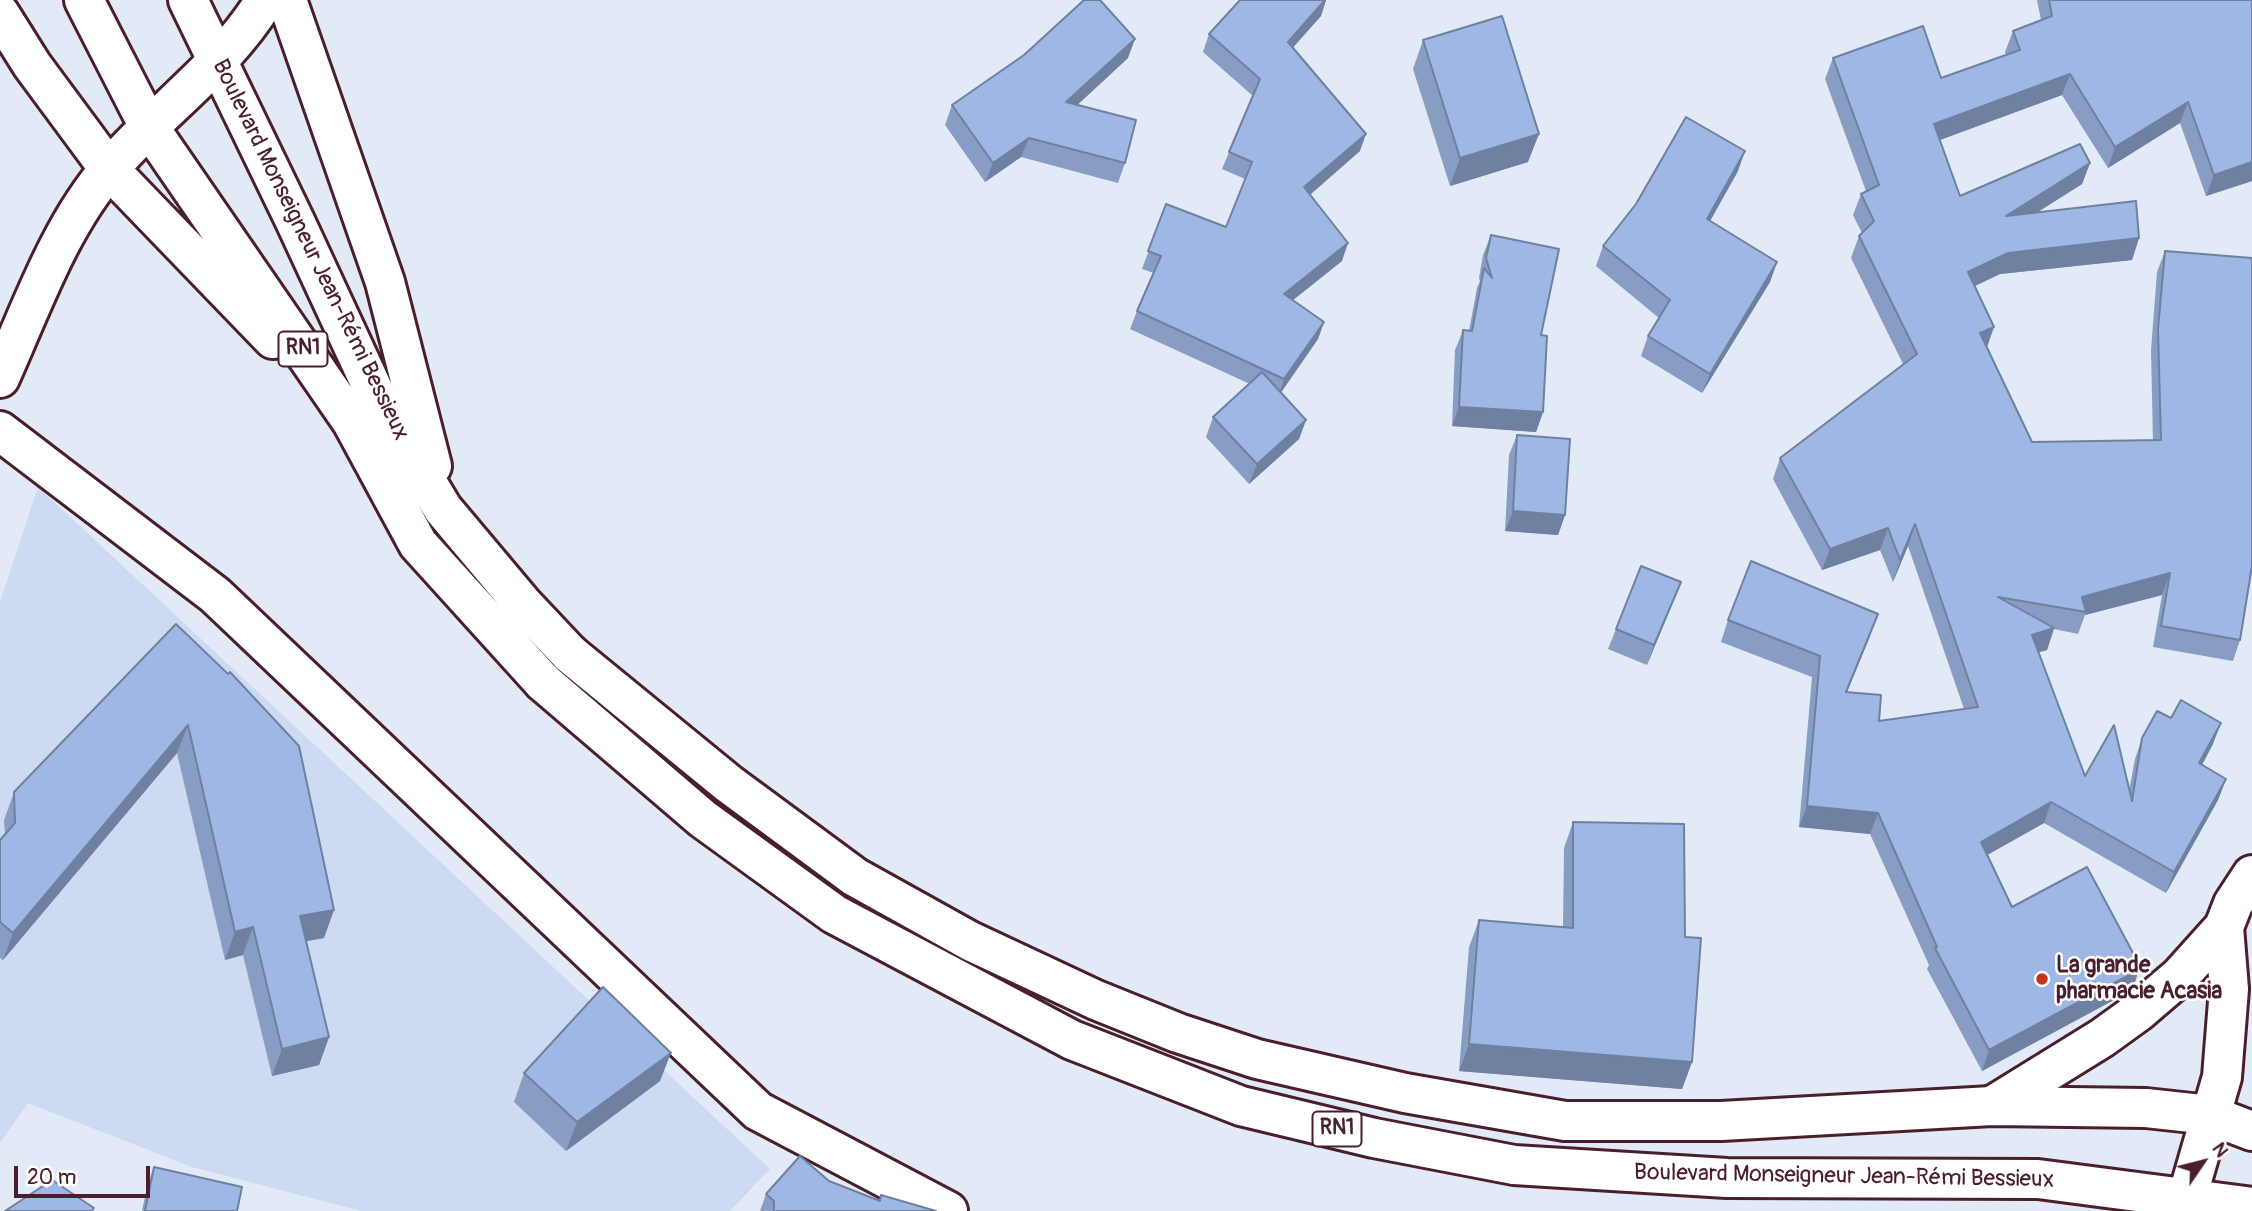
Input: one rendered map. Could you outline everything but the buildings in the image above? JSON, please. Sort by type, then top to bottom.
[{"type":"main road","name":"Boulevard Monseigneur Jean-Rémi Bessieux","points":[[84,0],[149,127],[352,422],[418,544],[543,682],[704,819],[834,914],[1072,1040],[1241,1106],[1374,1138],[1514,1165],[1727,1178],[2038,1179],[2252,1207]]},
{"type":"main road","name":"Boulevard Monseigneur Jean-Rémi Bessieux","points":[[188,0],[378,400],[443,509],[522,603],[570,654],[729,784],[855,877],[970,941],[1096,1000],[1178,1033],[1257,1059],[1405,1093],[1565,1121],[1721,1121],[1992,1106],[2146,1108],[2210,1115],[2252,1131]]},
{"type":"main road","points":[[0,379],[68,230],[109,169],[218,60],[251,24],[265,0]]},
{"type":"main road","points":[[287,0],[385,282],[443,509]]},
{"type":"main road","points":[[0,15],[32,65],[109,169],[352,422]]},
{"type":"main road","points":[[0,431],[215,595],[758,1111],[948,1211]]},
{"type":"main road","points":[[1992,1106],[2102,1038],[2180,976],[2224,927],[2233,904],[2252,875]]},
{"type":"main road","points":[[2187,1198],[2222,1077],[2226,1051],[2229,989],[2224,927]]},
{"type":"shaded area","points":[[38,487],[770,1169],[730,1211],[361,1211],[192,1167],[28,1103],[0,1143],[0,602]]},
{"type":"place","name":"La grande pharmacie Acasia","points":[[2042,979]]}]
